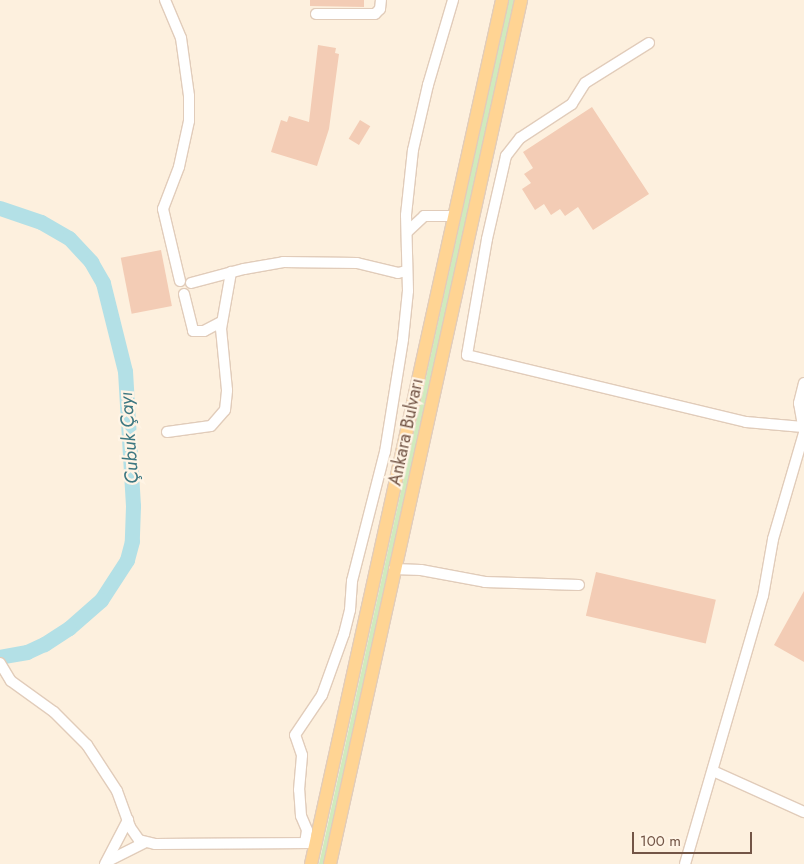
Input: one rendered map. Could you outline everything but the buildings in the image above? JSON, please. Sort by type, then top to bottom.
[{"type":"main road","name":"Ankara Bulvarı","points":[[311,864],[310,843],[502,0]]},
{"type":"main road","name":"Ankara Bulvarı","points":[[330,864],[521,0]]},
{"type":"street","points":[[165,0],[181,38],[189,96],[189,121],[179,167],[163,209],[180,281],[178,290],[184,294],[193,332],[204,331],[221,322]]},
{"type":"street","points":[[316,14],[375,14],[380,10],[382,0]]},
{"type":"street","points":[[106,862],[144,843],[310,843],[301,816],[299,790],[302,755],[295,735],[322,695],[349,616],[352,581],[390,430],[403,339],[408,272],[408,192],[416,135],[453,0]]},
{"type":"street","points":[[649,42],[585,83],[572,104],[520,138],[505,160],[486,239],[468,357],[746,422],[804,430]]},
{"type":"street","points":[[486,155],[505,160]]},
{"type":"street","points":[[407,232],[424,216],[454,216]]},
{"type":"street","points":[[191,284],[262,265],[311,262],[356,263],[398,273],[408,272]]},
{"type":"street","points":[[167,432],[205,429],[222,417],[227,390],[221,322],[232,272]]},
{"type":"street","points":[[180,281],[186,279],[191,284],[191,290],[184,294]]},
{"type":"street","points":[[685,864],[763,596],[775,530],[804,430],[799,403],[804,383]]},
{"type":"street","points":[[394,569],[421,570],[485,582],[579,585]]},
{"type":"street","points":[[1,665],[11,681],[54,712],[87,745],[117,791],[134,836],[144,843]]},
{"type":"street","points":[[713,771],[804,812]]},
{"type":"street","points":[[106,862],[128,820]]},
{"type":"green space","points":[[509,0],[514,0],[509,24],[323,864],[319,864]]},
{"type":"waterway","name":"Çubuk Çayı","points":[[0,208],[41,222],[69,238],[91,262],[103,283],[125,371],[133,506],[132,541],[127,560],[101,600],[69,628],[44,644],[27,652],[0,657]]}]
